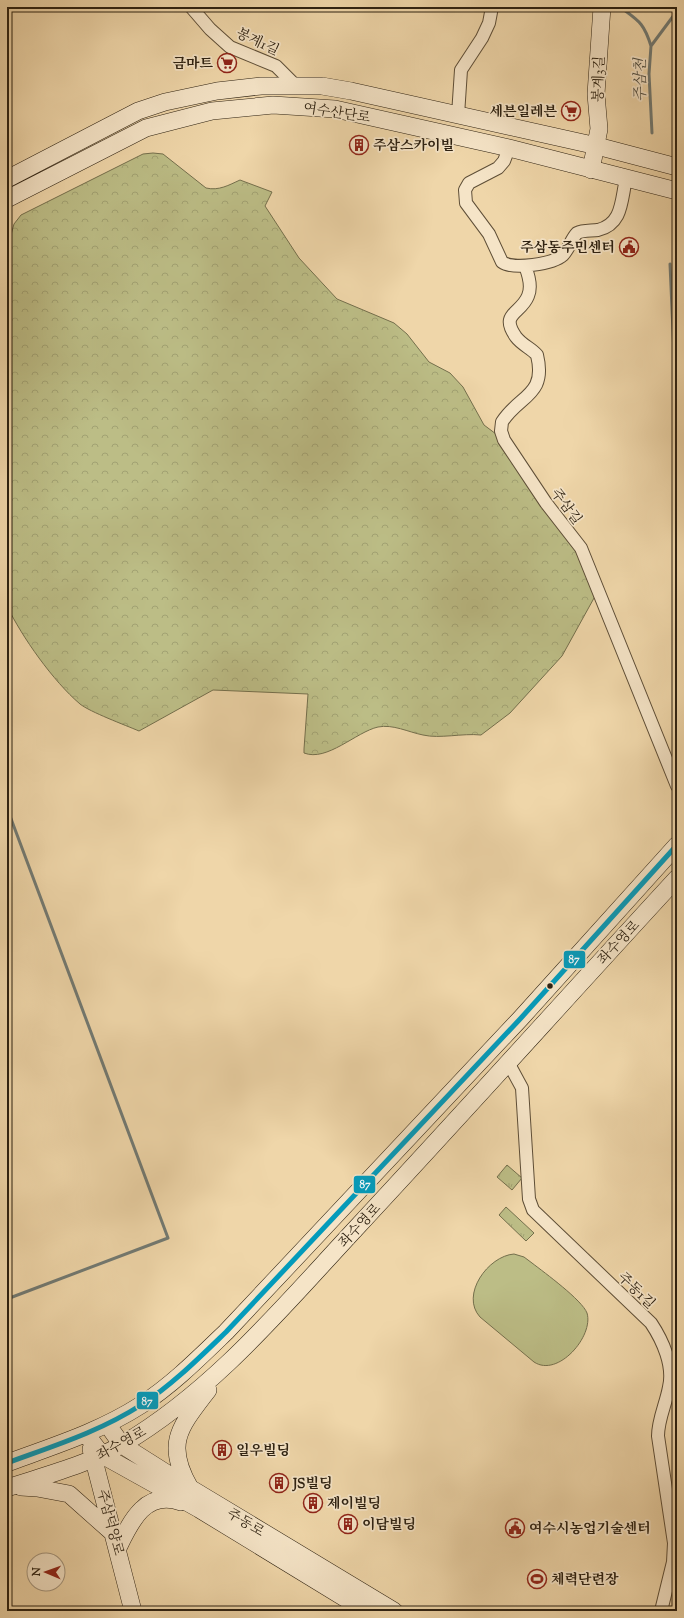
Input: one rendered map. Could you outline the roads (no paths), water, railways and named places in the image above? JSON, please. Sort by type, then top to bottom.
[{"type":"street","name":"봉계1길","points":[[192,7],[210,29],[227,45],[276,66],[295,85]]},
{"type":"street","points":[[458,115],[461,70],[482,38],[489,23],[492,7]]},
{"type":"street","name":"봉계3길","points":[[591,170],[599,129],[596,94],[601,9]]},
{"type":"street","points":[[294,106],[295,85]]},
{"type":"street","name":"여수산단로","points":[[7,179],[150,106],[217,91],[261,86],[295,85],[338,88],[596,146],[677,166]]},
{"type":"street","name":"여수산단로","points":[[7,199],[138,132],[164,123],[201,113],[240,107],[294,106],[335,109],[509,148],[677,191]]},
{"type":"street","points":[[509,148],[504,161],[498,168],[467,185],[465,190],[465,201],[489,234],[502,262],[507,265],[525,266],[562,256],[575,235],[580,232],[597,230],[613,223],[618,216],[626,179]]},
{"type":"street","name":"주삼길","points":[[525,266],[530,291],[525,302],[510,316],[510,321],[517,338],[537,355],[539,377],[535,389],[502,422],[502,435],[546,503],[581,548],[677,786]]},
{"type":"street","name":"좌수영로","points":[[7,1462],[86,1434],[107,1424],[140,1405],[183,1374],[226,1332],[521,1018],[677,845]]},
{"type":"street","name":"좌수영로","points":[[10,1487],[98,1457],[122,1445],[169,1413],[227,1365],[509,1064],[677,878]]},
{"type":"street","name":"주동1길","points":[[509,1064],[522,1088],[529,1199],[533,1210],[651,1323],[660,1337],[670,1370],[670,1381],[658,1428],[658,1436],[674,1543],[673,1562],[661,1611]]},
{"type":"street","points":[[190,1488],[180,1470],[177,1458],[179,1434],[186,1419],[227,1365]]},
{"type":"street","name":"주동로","points":[[107,1424],[122,1445],[190,1488],[394,1611]]},
{"type":"street","name":"주동로","points":[[86,1434],[98,1457],[199,1509],[366,1611]]},
{"type":"street","name":"주삼덕양로","points":[[98,1457],[133,1611]]},
{"type":"street","points":[[10,1487],[38,1488],[69,1494],[116,1541],[133,1518],[150,1504],[161,1500],[172,1500],[199,1509]]},
{"type":"waterway","points":[[620,7],[640,23],[646,32],[651,46]]},
{"type":"waterway","name":"주삼천","points":[[652,133],[649,74],[651,46],[677,11]]},
{"type":"waterway","name":"주삼천","points":[[670,264],[677,421]]},
{"type":"waterway","points":[[7,808],[168,1238],[7,1299]]},
{"type":"place","name":"금마트","points":[[227,63]]},
{"type":"place","name":"세븐일레븐","points":[[571,111]]},
{"type":"place","name":"주삼스카이빌","points":[[359,145]]},
{"type":"place","name":"주삼동주민센터","points":[[629,247]]},
{"type":"place","name":"일우빌딩","points":[[222,1450]]},
{"type":"place","name":"JS빌딩","points":[[279,1483]]},
{"type":"place","name":"제이빌딩","points":[[313,1503]]},
{"type":"place","name":"이담빌딩","points":[[348,1524]]},
{"type":"place","name":"여수시농업기술센터","points":[[515,1528]]},
{"type":"place","name":"체력단련장","points":[[537,1579]]}]
